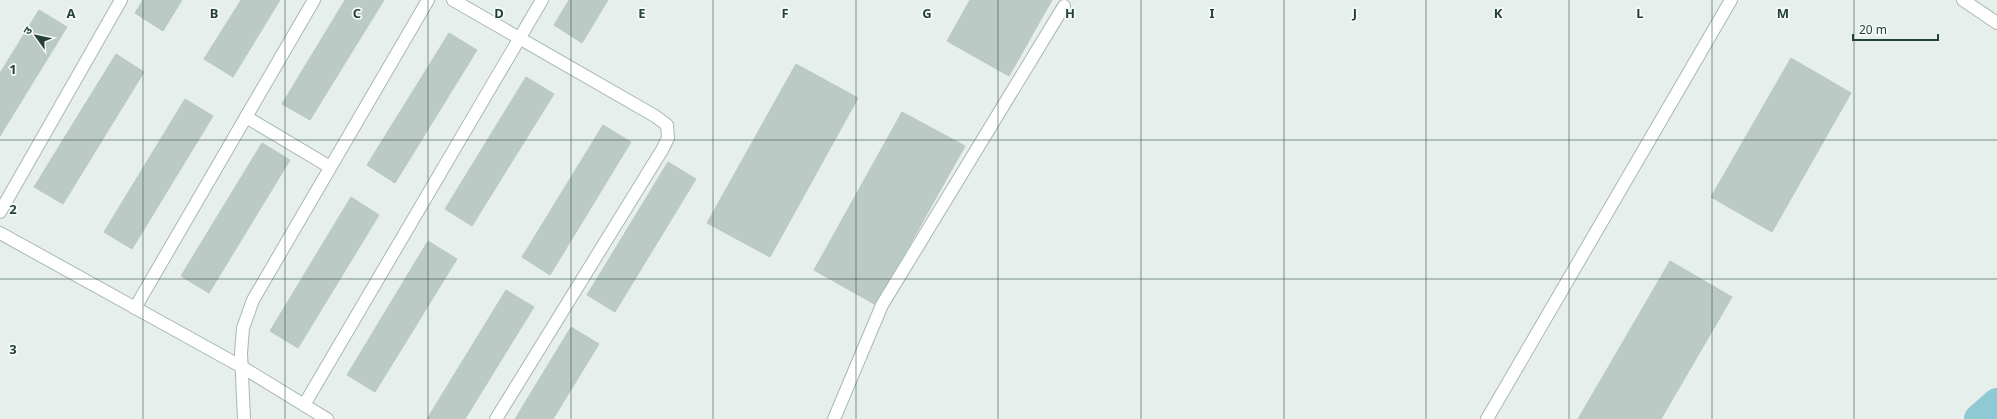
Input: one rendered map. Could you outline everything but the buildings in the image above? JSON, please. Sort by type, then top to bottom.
[{"type":"street","points":[[0,212],[121,0]]},
{"type":"street","points":[[135,308],[314,0]]},
{"type":"street","points":[[244,419],[242,367],[243,328],[253,300],[428,0]]},
{"type":"street","points":[[453,0],[655,116],[667,125],[668,138],[496,419]]},
{"type":"street","points":[[304,405],[542,0]]},
{"type":"street","points":[[1487,419],[1731,0]]},
{"type":"street","points":[[1963,0],[1997,23]]},
{"type":"street","points":[[834,419],[882,305],[1064,6]]},
{"type":"street","points":[[246,117],[330,167]]},
{"type":"street","points":[[0,233],[242,367],[327,419]]},
{"type":"waterway","points":[[1979,419],[1997,403]]}]
